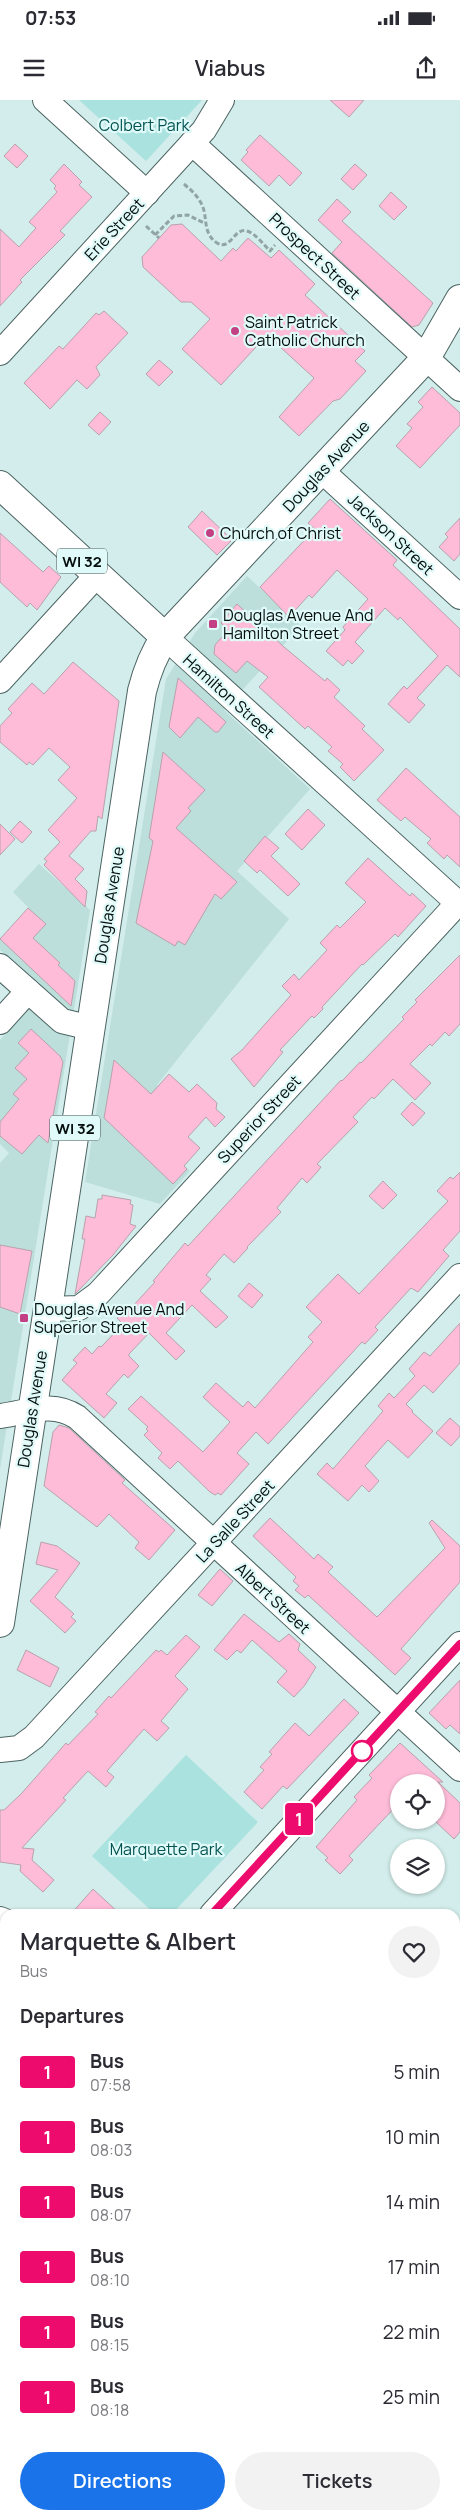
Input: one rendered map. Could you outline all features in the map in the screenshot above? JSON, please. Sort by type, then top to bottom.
[{"type":"main road","name":"Douglas Avenue","points":[[0,1623],[142,691],[153,655],[165,637],[426,358],[460,299]]},
{"type":"main road","name":"Hamilton Street","points":[[0,485],[165,637]]},
{"type":"street","points":[[46,100],[147,193]]},
{"type":"street","name":"Erie Street","points":[[0,353],[192,143],[213,117],[222,100]]},
{"type":"street","name":"Prospect Street","points":[[192,143],[460,389]]},
{"type":"street","name":"Jackson Street","points":[[322,470],[460,597]]},
{"type":"street","points":[[0,682],[97,575]]},
{"type":"street","name":"Hamilton Street","points":[[165,637],[459,904]]},
{"type":"street","name":"Superior Street","points":[[47,1309],[80,1308],[103,1290],[459,904]]},
{"type":"street","points":[[0,966],[62,1021],[91,1028]]},
{"type":"street","points":[[0,1022],[28,991]]},
{"type":"street","name":"La Salle Street","points":[[0,1750],[19,1748],[34,1738],[460,1276]]},
{"type":"street","name":"Albert Street","points":[[0,1416],[32,1409],[55,1409],[77,1417],[460,1770]]},
{"type":"street","points":[[217,1909],[460,1644]]},
{"type":"path","points":[[184,184],[204,206],[204,223],[212,238],[221,245],[228,243],[243,230],[248,231],[270,251],[288,232]]},
{"type":"path","points":[[155,235],[174,216],[188,215],[204,223]]},
{"type":"path","points":[[146,226],[159,238]]},
{"type":"shaded area","points":[[247,576],[301,626],[224,710],[310,789],[237,871],[289,919],[157,1085],[179,1106],[152,1136],[190,1171],[160,1204],[85,1182],[166,679],[195,633]]},
{"type":"shaded area","points":[[39,864],[90,910],[0,1469],[0,1163],[9,1153],[0,1144],[0,1040],[44,990],[0,950],[0,939],[29,908],[13,892]]},
{"type":"green space","name":"Colbert Park","points":[[79,100],[202,100],[146,161]]},
{"type":"green space","name":"Marquette Park","points":[[186,1755],[258,1822],[177,1909],[150,1909],[92,1856]]},
{"type":"building","points":[[330,100],[364,100],[349,117]]},
{"type":"building","points":[[260,135],[302,173],[290,186],[279,175],[269,186],[241,160],[248,152],[246,150]]},
{"type":"building","points":[[15,144],[28,156],[17,168],[4,156]]},
{"type":"building","points":[[64,164],[82,182],[79,185],[92,197],[60,231],[65,235],[20,280],[22,282],[0,306],[0,229],[19,247],[36,228],[29,222],[57,192],[54,188],[56,186],[50,180]]},
{"type":"building","points":[[355,164],[367,175],[353,190],[341,179]]},
{"type":"building","points":[[391,192],[407,207],[394,220],[379,206]]},
{"type":"building","points":[[337,199],[351,212],[342,221],[433,303],[419,325],[412,327],[332,253],[342,242],[318,220]]},
{"type":"building","name":"Saint Patrick Catholic Church","points":[[182,224],[221,261],[233,248],[236,251],[248,238],[271,258],[279,250],[315,284],[305,295],[365,351],[355,361],[366,371],[340,399],[333,401],[299,436],[279,417],[314,378],[267,335],[221,385],[182,349],[210,319],[191,302],[181,302],[143,267],[142,257],[171,225]]},
{"type":"building","points":[[104,311],[128,333],[96,367],[100,375],[87,389],[77,380],[50,409],[24,383],[59,346],[63,349],[96,313],[99,315]]},
{"type":"building","points":[[159,360],[173,372],[159,386],[146,374]]},
{"type":"building","points":[[432,387],[460,413],[460,425],[420,468],[396,446],[412,428],[407,424],[423,407],[418,402]]},
{"type":"building","points":[[100,412],[111,422],[99,435],[88,425]]},
{"type":"building","points":[[330,499],[397,560],[393,565],[460,629],[460,677],[447,665],[417,698],[425,705],[409,723],[388,704],[404,686],[407,689],[438,656],[400,617],[398,620],[385,608],[355,642],[364,651],[352,664],[348,660],[343,666],[326,651],[345,630],[343,627],[368,599],[337,570],[312,598],[309,595],[289,617],[260,587],[315,529],[308,523]]},
{"type":"building","name":"Church of Christ","points":[[202,511],[232,540],[217,555],[188,527]]},
{"type":"building","points":[[460,518],[460,554],[454,561],[439,547],[448,537],[445,534]]},
{"type":"building","points":[[0,533],[43,572],[49,566],[61,577],[37,610],[30,603],[27,607],[0,582]]},
{"type":"building","points":[[237,604],[284,647],[325,681],[327,678],[340,690],[334,697],[365,726],[362,729],[384,750],[354,781],[340,767],[343,764],[328,751],[332,747],[308,726],[305,729],[259,687],[268,677],[247,661],[236,673],[214,654],[215,645],[228,630],[221,623]]},
{"type":"building","points":[[73,662],[119,701],[102,819],[98,816],[96,831],[91,831],[69,856],[84,869],[75,879],[87,891],[85,907],[44,865],[47,861],[44,859],[60,842],[48,830],[77,798],[58,780],[70,767],[49,748],[33,765],[29,762],[27,765],[0,742],[0,726],[12,713],[8,709],[32,683],[44,694]]},
{"type":"building","points":[[178,678],[226,722],[218,732],[215,732],[198,717],[180,738],[169,727]]},
{"type":"building","points":[[163,752],[205,790],[188,808],[191,811],[176,828],[237,882],[221,899],[215,894],[185,945],[178,941],[175,946],[136,923],[153,841],[149,838]]},
{"type":"building","points":[[406,768],[460,817],[460,867],[447,855],[444,859],[427,843],[431,839],[405,817],[401,821],[377,800]]},
{"type":"building","points":[[308,809],[325,825],[302,850],[285,834]]},
{"type":"building","points":[[20,821],[32,832],[22,843],[10,832]]},
{"type":"building","points":[[0,824],[15,839],[0,855]]},
{"type":"building","points":[[265,836],[279,848],[271,856],[300,884],[288,896],[260,870],[257,873],[244,861]]},
{"type":"building","points":[[368,858],[410,896],[412,893],[426,906],[398,937],[395,934],[362,964],[322,1007],[323,1009],[314,1018],[312,1016],[280,1050],[283,1052],[254,1087],[231,1059],[242,1050],[291,995],[282,986],[294,974],[299,980],[327,950],[320,943],[337,925],[340,928],[366,902],[345,883]]},
{"type":"building","points":[[28,908],[46,924],[33,938],[60,963],[58,965],[75,981],[71,1006],[0,939]]},
{"type":"building","points":[[460,955],[460,1024],[449,1036],[445,1032],[432,1046],[430,1044],[410,1064],[431,1083],[415,1100],[393,1079],[374,1099],[372,1097],[353,1117],[358,1122],[317,1164],[321,1167],[318,1171],[307,1183],[302,1178],[277,1208],[281,1212],[248,1248],[234,1263],[224,1254],[206,1275],[211,1279],[200,1291],[228,1317],[216,1328],[192,1305],[166,1333],[185,1351],[176,1360],[149,1333],[129,1354],[139,1366],[128,1378],[124,1374],[106,1394],[117,1403],[104,1418],[62,1380],[77,1363],[73,1360],[85,1347],[92,1354],[123,1324],[117,1318],[129,1305],[131,1308],[155,1282],[153,1281],[185,1243],[188,1246],[341,1080],[361,1063],[404,1019],[402,1017],[417,1002],[415,1000]]},
{"type":"building","points":[[31,1029],[60,1056],[63,1062],[48,1143],[39,1135],[22,1154],[0,1136],[0,1122],[19,1099],[13,1094],[27,1079],[15,1068],[29,1053],[18,1043]]},
{"type":"building","points":[[114,1060],[151,1094],[169,1074],[189,1092],[197,1084],[217,1103],[216,1109],[225,1117],[215,1127],[206,1117],[188,1137],[200,1148],[184,1166],[187,1169],[173,1184],[104,1118]]},
{"type":"building","points":[[412,1102],[425,1113],[413,1126],[401,1114]]},
{"type":"building","points":[[460,1172],[460,1231],[443,1250],[449,1256],[418,1292],[411,1288],[375,1327],[378,1330],[365,1344],[362,1342],[268,1444],[256,1432],[237,1453],[249,1464],[221,1495],[218,1493],[215,1495],[210,1492],[178,1461],[170,1469],[158,1458],[162,1453],[144,1435],[148,1431],[146,1429],[148,1427],[128,1409],[141,1396],[203,1452],[230,1422],[203,1397],[216,1383],[243,1407],[248,1401],[255,1408],[313,1342],[308,1337],[322,1322],[306,1307],[338,1274],[359,1294],[448,1201],[437,1191],[450,1177],[453,1179]]},
{"type":"building","points":[[383,1181],[397,1195],[383,1209],[369,1196]]},
{"type":"building","points":[[102,1195],[131,1200],[130,1204],[133,1205],[130,1224],[136,1226],[113,1255],[75,1294],[85,1239],[82,1239],[86,1216],[95,1218],[98,1199],[102,1199]]},
{"type":"building","points":[[0,1245],[32,1251],[20,1314],[0,1307]]},
{"type":"building","points":[[249,1283],[263,1295],[252,1308],[238,1296]]},
{"type":"building","points":[[460,1323],[460,1363],[433,1393],[424,1385],[406,1404],[433,1431],[408,1458],[388,1440],[365,1466],[379,1481],[369,1492],[362,1485],[348,1501],[317,1474],[327,1463],[333,1469],[383,1411],[378,1406],[389,1393],[394,1398],[415,1376],[409,1369],[424,1352],[430,1356]]},
{"type":"building","points":[[450,1418],[460,1427],[460,1436],[451,1446],[436,1433]]},
{"type":"building","points":[[59,1425],[69,1428],[125,1480],[122,1483],[175,1530],[149,1560],[135,1548],[139,1542],[109,1514],[97,1527],[44,1486],[53,1432]]},
{"type":"building","points":[[270,1518],[314,1559],[318,1554],[333,1567],[328,1572],[377,1617],[445,1548],[429,1523],[432,1520],[460,1546],[460,1582],[401,1649],[411,1658],[395,1675],[308,1595],[305,1598],[295,1590],[299,1586],[293,1581],[296,1577],[253,1536]]},
{"type":"building","points":[[41,1542],[57,1546],[80,1563],[55,1597],[74,1614],[71,1617],[76,1621],[65,1633],[30,1601],[58,1570],[36,1564]]},
{"type":"building","points":[[220,1569],[233,1581],[212,1606],[198,1595]]},
{"type":"building","points":[[244,1614],[279,1642],[289,1634],[300,1644],[298,1650],[316,1667],[305,1685],[294,1697],[277,1682],[287,1671],[252,1640],[241,1653],[237,1650],[227,1660],[214,1650]]},
{"type":"building","points":[[186,1635],[200,1647],[175,1676],[188,1689],[161,1721],[169,1728],[157,1741],[144,1729],[107,1771],[114,1777],[106,1787],[88,1771],[63,1798],[66,1800],[22,1848],[34,1849],[32,1860],[54,1880],[43,1892],[20,1871],[21,1865],[0,1862],[0,1810],[4,1810],[21,1794],[66,1743],[68,1745],[98,1714],[95,1712],[109,1696],[111,1698],[156,1650],[159,1652],[161,1650],[167,1655]]},
{"type":"building","points":[[26,1650],[59,1668],[50,1687],[17,1670]]},
{"type":"building","points":[[460,1680],[460,1734],[450,1725],[446,1729],[429,1713]]},
{"type":"building","points":[[344,1699],[359,1713],[287,1789],[283,1786],[262,1809],[244,1792],[264,1770],[260,1767],[272,1754],[269,1752],[295,1723],[309,1736]]},
{"type":"building","points":[[400,1743],[434,1774],[390,1774],[390,1813],[349,1856],[353,1860],[340,1874],[325,1860],[328,1858],[316,1847],[357,1800],[354,1797],[372,1778],[369,1775]]},
{"type":"building","points":[[445,1789],[460,1803],[460,1832],[454,1839],[443,1829],[445,1829]]},
{"type":"building","points":[[93,1889],[115,1909],[75,1909]]},
{"type":"bus line","name":"1","points":[[217,1909],[460,1644]]},
{"type":"place","name":"Saint Patrick Catholic Church","points":[[235,331]]},
{"type":"place","name":"Church of Christ","points":[[210,533]]},
{"type":"place","name":"Douglas Avenue And Hamilton Street","points":[[213,624]]},
{"type":"place","name":"Douglas Avenue And Superior Street","points":[[24,1318]]}]
